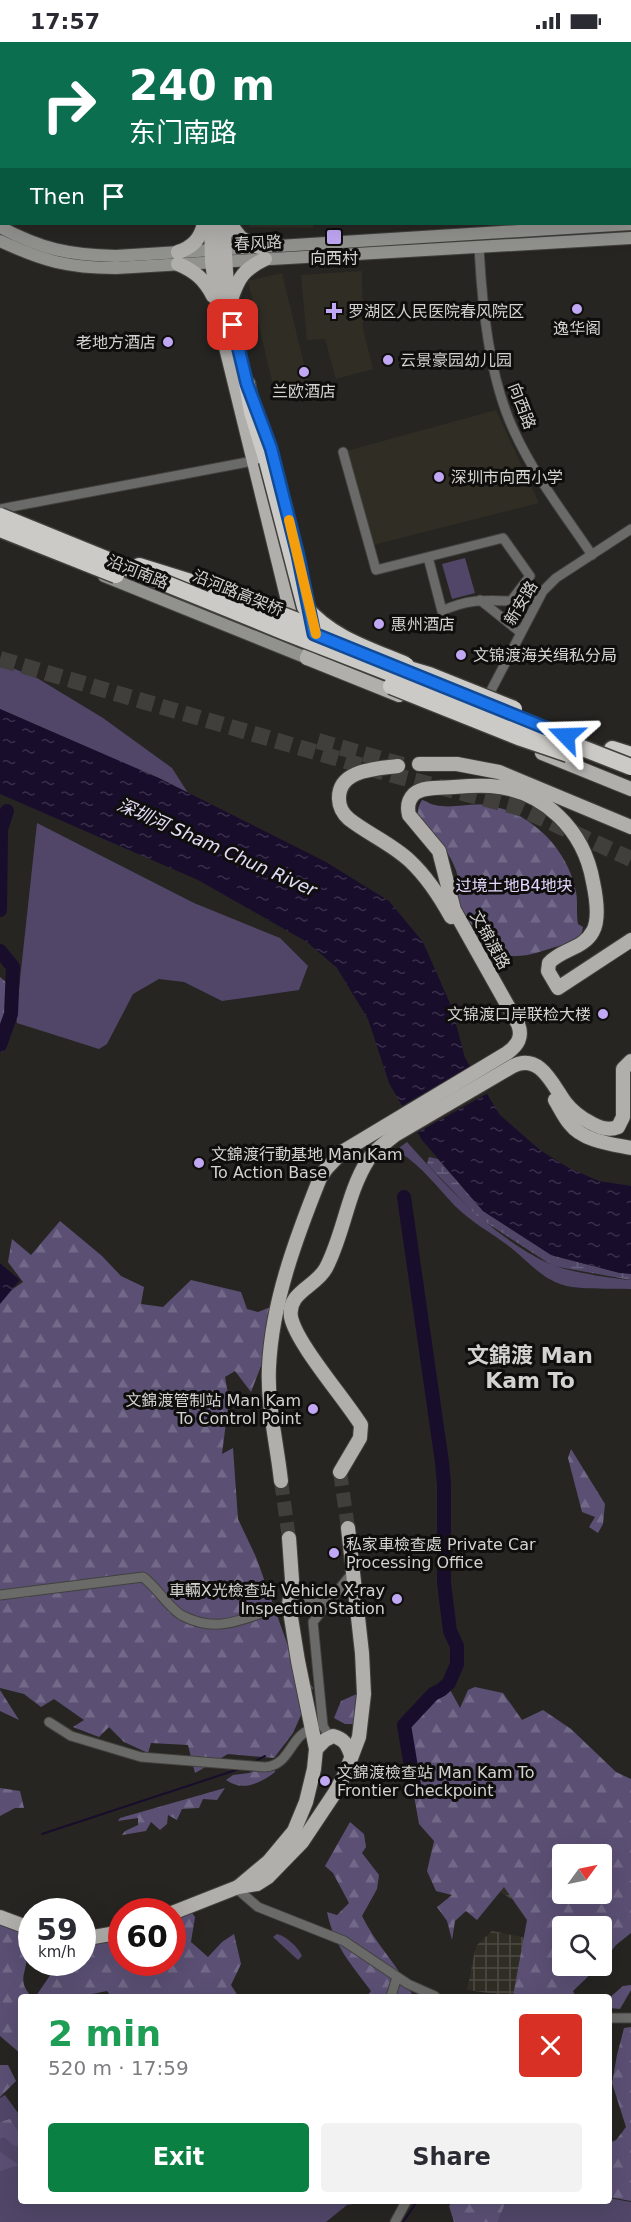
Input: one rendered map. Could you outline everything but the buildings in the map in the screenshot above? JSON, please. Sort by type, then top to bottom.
[{"type":"highway","points":[[247,384],[260,461],[306,607],[320,622],[347,640]]},
{"type":"highway","name":"沿河路高架桥","points":[[0,512],[631,767]]},
{"type":"highway","name":"沿河路高架桥","points":[[0,529],[521,738],[631,778]]},
{"type":"highway","points":[[119,559],[216,590],[347,640],[631,758]]},
{"type":"highway","points":[[290,629],[429,675]]},
{"type":"main road","points":[[204,225],[200,237],[178,258],[201,277],[224,305],[247,384],[271,448],[298,555],[314,634],[313,646],[307,658]]},
{"type":"main road","points":[[211,225],[218,255],[224,305],[260,461],[290,629],[307,658]]},
{"type":"main road","points":[[218,255],[224,225]]},
{"type":"main road","points":[[224,305],[238,279],[256,263],[262,253],[241,238],[231,225]]},
{"type":"main road","name":"沿河南路","points":[[290,629],[314,634],[484,703],[631,758]]},
{"type":"main road","name":"沿河南路","points":[[307,658],[631,789]]},
{"type":"main road","points":[[419,764],[457,764],[499,772],[631,827]]},
{"type":"main road","name":"文锦渡路","points":[[398,766],[365,771],[353,776],[340,789],[340,807],[348,818],[410,861],[426,878],[447,909],[511,1027],[510,1043],[490,1063]]},
{"type":"main road","name":"文锦渡路","points":[[490,1063],[517,1045],[520,1028],[454,910],[439,851],[409,815],[408,804],[413,795],[426,789],[481,785],[503,788],[541,803],[554,811],[570,827],[583,849],[590,868],[595,894],[596,922],[588,939],[549,963],[548,971],[558,988],[631,940]]},
{"type":"main road","points":[[281,1481],[273,1428],[269,1369],[279,1299],[314,1192],[326,1169],[342,1152],[518,1064],[533,1064],[543,1071],[565,1102],[580,1117],[604,1129],[614,1129],[622,1121],[623,1069],[631,1061]]},
{"type":"main road","points":[[340,1472],[360,1438],[361,1425],[300,1340],[291,1318],[291,1306],[296,1296],[321,1276],[327,1266],[368,1159],[391,1129],[490,1063]]},
{"type":"main road","points":[[498,1076],[519,1068],[535,1072],[547,1084],[566,1119],[575,1129],[593,1138],[631,1148]]},
{"type":"main road","points":[[186,1907],[237,1887],[256,1884],[268,1877],[302,1842],[345,1774],[359,1737],[364,1694],[358,1611],[348,1528]]},
{"type":"main road","points":[[237,1887],[269,1861],[294,1831],[306,1802],[314,1769],[316,1749],[289,1605],[292,1580],[289,1538]]},
{"type":"main road","points":[[316,1749],[333,1736],[341,1738],[347,1744],[351,1755]]},
{"type":"main road","points":[[0,1917],[18,1924]]},
{"type":"street","name":"春风路","points":[[0,241],[44,260],[68,266],[116,268],[178,258],[617,225]]},
{"type":"street","name":"春风路","points":[[0,227],[47,248],[71,254],[178,258]]},
{"type":"street","name":"春风路","points":[[478,235],[631,238]]},
{"type":"street","name":"向西路","points":[[478,235],[491,354],[502,403],[529,461],[592,555]]},
{"type":"street","points":[[343,452],[376,570],[428,556],[503,538],[530,576],[511,601],[459,602],[442,611],[428,556]]},
{"type":"street","points":[[0,512],[260,461]]},
{"type":"street","name":"沿河南路","points":[[0,512],[290,629]]},
{"type":"street","name":"新安路","points":[[473,725],[537,600],[549,584],[631,529]]},
{"type":"street","name":"沿河南路","points":[[0,534],[307,658]]},
{"type":"street","points":[[480,600],[520,632]]},
{"type":"street","points":[[0,1595],[143,1577],[154,1585],[181,1615],[210,1625],[247,1620],[289,1605],[322,1602],[327,1605]]},
{"type":"street","points":[[330,1738],[323,1726],[313,1622],[348,1578]]},
{"type":"street","points":[[49,1722],[72,1736],[141,1757],[265,1767],[278,1764],[288,1754],[301,1733],[309,1730],[313,1733]]},
{"type":"street","points":[[237,1887],[258,1907],[344,1941],[397,1977],[431,1994]]},
{"type":"street","points":[[392,1994],[397,1977]]},
{"type":"street","points":[[612,2018],[631,2018]]},
{"type":"street","points":[[395,2222],[405,2204]]},
{"type":"shaded area","points":[[250,225],[313,225],[313,228],[249,227]]},
{"type":"shaded area","name":"罗湖区人民医院春风院区","points":[[362,271],[363,329],[373,369],[336,379],[325,339],[307,340],[301,275]]},
{"type":"shaded area","points":[[282,273],[309,385],[275,393],[248,281]]},
{"type":"shaded area","name":"深圳市向西小学","points":[[496,410],[539,503],[369,546],[343,452]]},
{"type":"shaded area","points":[[485,1882],[552,1892],[552,1904],[602,1904],[602,1916],[552,1916],[552,1974],[529,1994],[497,1994],[467,1990],[476,1946],[492,1931],[532,1939],[534,1914]]},
{"type":"green space","points":[[465,558],[475,593],[452,599],[442,564]]},
{"type":"green space","points":[[0,663],[37,678],[103,718],[172,768],[188,793],[0,709]]},
{"type":"green space","name":"过境土地B4地块","points":[[422,800],[441,806],[485,805],[501,808],[531,823],[544,834],[565,861],[572,876],[577,896],[578,924],[583,927],[580,936],[569,943],[524,956],[508,955],[493,949],[482,932],[462,919],[457,911],[457,873],[447,852],[420,823],[418,808]]},
{"type":"green space","points":[[37,823],[194,903],[280,938],[308,966],[299,990],[222,1001],[184,982],[159,979],[133,994],[107,1044],[99,1049],[17,1023]]},
{"type":"green space","points":[[0,977],[7,983],[3,1052],[0,1052]]},
{"type":"green space","points":[[407,1142],[472,1211],[509,1240],[557,1267],[631,1280],[631,1289],[567,1286],[543,1275],[510,1247],[462,1212],[422,1170],[399,1152],[400,1147]]},
{"type":"green space","points":[[429,1157],[438,1159],[483,1211],[554,1256],[620,1273],[631,1273],[631,1280],[553,1266],[479,1218],[427,1164]]},
{"type":"green space","points":[[60,1221],[102,1256],[121,1276],[144,1287],[141,1304],[163,1307],[191,1280],[241,1292],[247,1309],[258,1312],[286,1301],[251,1392],[235,1371],[225,1377],[229,1399],[222,1454],[233,1448],[238,1519],[256,1557],[287,1643],[313,1688],[293,1733],[274,1758],[228,1754],[195,1773],[188,1745],[151,1743],[148,1753],[124,1742],[109,1727],[99,1737],[73,1727],[84,1720],[54,1699],[41,1707],[24,1694],[0,1688],[0,1298],[23,1282],[8,1262],[12,1239],[31,1255]]},
{"type":"green space","points":[[571,1449],[605,1504],[603,1524],[598,1533],[589,1527],[595,1517],[582,1512],[568,1458]]},
{"type":"green space","points":[[448,1686],[460,1708],[468,1690],[475,1687],[503,1693],[522,1720],[543,1710],[571,1729],[616,1772],[631,1779],[631,1933],[612,1950],[612,1916],[552,1916],[552,1976],[589,1976],[573,1991],[574,1994],[513,1994],[527,1920],[504,1887],[477,1920],[466,1911],[455,1921],[452,1940],[447,1921],[437,1907],[452,1895],[436,1891],[427,1871],[434,1841],[419,1824],[404,1762],[406,1746],[400,1736],[400,1726],[429,1695]]},
{"type":"green space","points":[[0,1690],[19,1720],[0,1711]]},
{"type":"green space","points":[[359,1693],[357,1719],[353,1724],[345,1724],[334,1718],[341,1701]]},
{"type":"green space","points":[[274,1762],[275,1772],[258,1783],[245,1786],[232,1784],[226,1780],[233,1775],[249,1773]]},
{"type":"green space","points":[[0,1788],[20,1791],[24,1808],[15,1808],[0,1816]]},
{"type":"green space","points":[[225,1788],[217,1800],[203,1799],[199,1808],[182,1809],[177,1820],[168,1815],[167,1824],[160,1830],[151,1822],[146,1831],[122,1835],[125,1831],[138,1825],[138,1818],[118,1821],[120,1818]]},
{"type":"green space","points":[[350,1822],[364,1834],[366,1847],[362,1853],[379,1875],[377,1889],[362,1916],[412,1994],[369,1994],[371,1991],[344,1954],[330,1924],[327,1912],[337,1915],[349,1903],[333,1873],[325,1866]]},
{"type":"green space","points":[[189,1909],[195,1917],[191,1942],[208,1957],[222,1942],[234,1934],[241,1964],[231,1985],[237,1994],[109,1994],[107,1991],[92,1994],[37,1994],[50,1976],[96,1976],[96,1940],[108,1938],[108,1976],[186,1976],[186,1910]]},
{"type":"green space","points":[[0,1920],[18,1927],[18,1976],[23,1976],[24,1986],[30,1994],[18,1994],[18,2051],[0,2036]]},
{"type":"green space","points":[[277,1934],[288,1939],[298,1949],[302,1956],[298,1960],[273,1937]]},
{"type":"green space","points":[[631,1985],[631,1990],[620,2009],[612,2008],[612,1995],[623,1986]]},
{"type":"green space","points":[[631,2027],[631,2201],[612,2198],[612,2142],[626,2127],[612,2083],[624,2028]]},
{"type":"green space","points":[[0,2065],[8,2065],[16,2081],[0,2097]]},
{"type":"green space","points":[[5,2095],[18,2113],[18,2204],[354,2204],[347,2205],[326,2222],[0,2222],[0,2098]]},
{"type":"green space","points":[[10,2119],[18,2131],[18,2146],[14,2146],[4,2137],[0,2139],[0,2122]]},
{"type":"green space","points":[[0,2152],[18,2164],[18,2165],[0,2171]]},
{"type":"green space","points":[[612,2199],[631,2202],[631,2222],[498,2222],[505,2204],[612,2204]]},
{"type":"green space","points":[[451,2204],[505,2204],[498,2222],[454,2222],[449,2206]]},
{"type":"water","name":"深圳河 Sham Chun River","points":[[0,709],[159,778],[326,862],[389,901],[423,942],[452,1008],[465,1058],[500,1115],[540,1150],[569,1168],[599,1181],[631,1186],[631,1274],[551,1255],[483,1211],[422,1140],[389,1083],[368,1019],[337,968],[307,942],[198,880],[0,794]]},
{"type":"water","points":[[0,1263],[20,1280],[0,1304]]},
{"type":"pier","points":[[473,1065],[490,1092],[415,1134],[400,1107]]},
{"type":"waterway","points":[[0,910],[1,829],[7,811]]},
{"type":"waterway","points":[[0,951],[13,967],[11,1014],[0,1045]]},
{"type":"waterway","points":[[404,1197],[442,1462],[444,1583],[450,1631],[457,1646],[457,1664],[449,1683],[433,1694],[404,1725],[414,1785]]},
{"type":"waterway","points":[[252,1763],[265,1756]]},
{"type":"waterway","points":[[42,1834],[242,1768]]},
{"type":"waterway","points":[[403,2222],[415,2204]]},
{"type":"tunnel","points":[[0,659],[393,775],[517,807],[631,859]]},
{"type":"tunnel","points":[[318,741],[406,766]]},
{"type":"tunnel","points":[[340,1472],[348,1528]]},
{"type":"tunnel","points":[[281,1481],[289,1538]]},
{"type":"slow traffic","points":[[289,520],[314,634],[316,634]]},
{"type":"place","name":"向西村","points":[[334,237]]},
{"type":"place","name":"逸华阁","points":[[577,309]]},
{"type":"place","name":"罗湖区人民医院春风院区","points":[[334,311]]},
{"type":"place","name":"老地方酒店","points":[[168,342]]},
{"type":"place","name":"云景豪园幼儿园","points":[[388,360]]},
{"type":"place","name":"兰欧酒店","points":[[304,372]]},
{"type":"place","name":"深圳市向西小学","points":[[439,477]]},
{"type":"place","name":"惠州酒店","points":[[379,624]]},
{"type":"place","name":"文锦渡海关缉私分局","points":[[461,655]]},
{"type":"place","name":"文锦渡口岸联检大楼","points":[[603,1014]]},
{"type":"place","name":"文錦渡行動基地 Man Kam To Action Base","points":[[199,1163]]},
{"type":"place","name":"文錦渡管制站 Man Kam To Control Point","points":[[313,1409]]},
{"type":"place","name":"私家車檢查處 Private Car Processing Office","points":[[334,1553]]},
{"type":"place","name":"車輛X光檢查站 Vehicle X-ray Inspection Station","points":[[397,1599]]},
{"type":"place","name":"文錦渡檢查站 Man Kam To Frontier Checkpoint","points":[[325,1781]]},
{"type":"district","name":"文錦渡 Man Kam To","points":[[530,1368]]},
{"type":"route","points":[[233,325],[247,384],[271,448],[298,555],[314,634],[566,736]]}]
